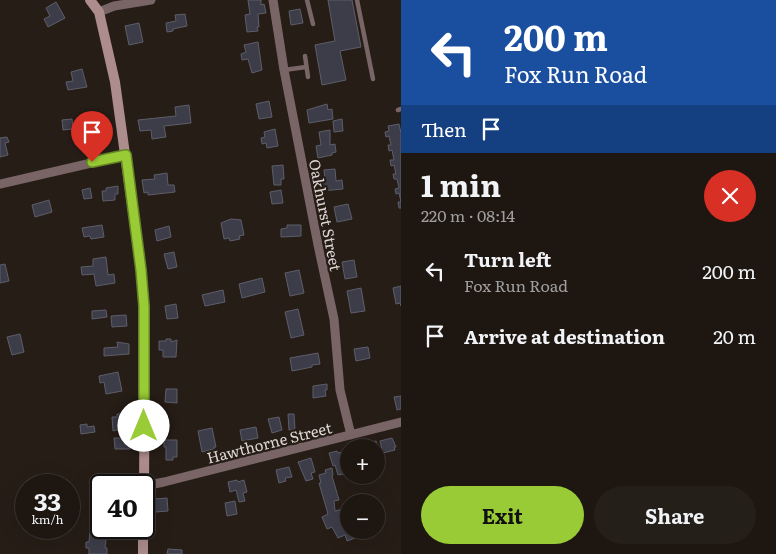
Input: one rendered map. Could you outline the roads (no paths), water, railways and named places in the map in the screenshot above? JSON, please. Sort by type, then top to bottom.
[{"type":"street","points":[[90,0],[99,12],[115,82],[141,270],[144,306],[144,474]]},
{"type":"street","points":[[99,12],[114,6],[150,0]]},
{"type":"street","name":"Oakhurst Street","points":[[273,0],[284,70],[334,318],[340,390],[351,435]]},
{"type":"street","points":[[0,184],[126,155]]},
{"type":"street","name":"Hawthorne Street","points":[[155,484],[401,422]]},
{"type":"street","points":[[143,539],[143,554]]},
{"type":"lane","points":[[308,0],[313,24]]},
{"type":"lane","points":[[357,0],[373,79]]},
{"type":"lane","points":[[305,56],[308,77]]},
{"type":"lane","points":[[284,70],[306,67]]}]
